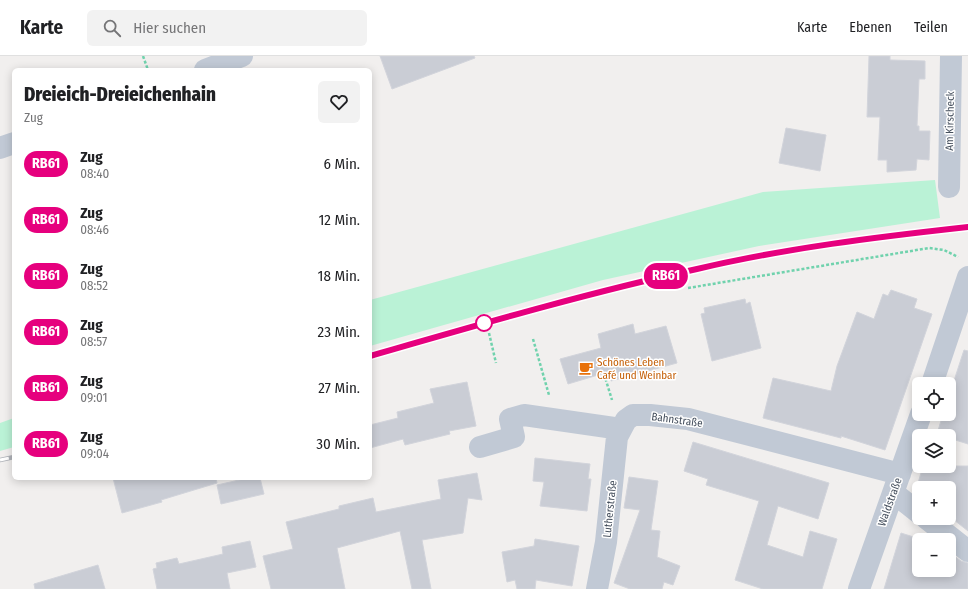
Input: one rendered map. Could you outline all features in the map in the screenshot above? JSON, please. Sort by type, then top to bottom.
[{"type":"street","points":[[210,68],[242,56]]},
{"type":"street","name":"Am Kirscheck","points":[[949,187],[951,56]]},
{"type":"street","points":[[0,148],[12,144]]},
{"type":"street","points":[[934,377],[966,268]]},
{"type":"street","points":[[480,447],[514,437],[510,419],[524,415],[556,421],[621,429]]},
{"type":"street","name":"Bahnstraße","points":[[621,429],[626,420],[633,415],[650,415],[688,419],[897,484],[912,504]]},
{"type":"street","name":"Waldstraße","points":[[859,589],[919,421]]},
{"type":"street","name":"Lutherstraße","points":[[597,589],[606,542],[617,437],[621,429]]},
{"type":"street","points":[[935,525],[968,551]]},
{"type":"path","points":[[143,56],[147,68]]},
{"type":"path","points":[[688,288],[929,248],[944,250],[966,268]]},
{"type":"path","points":[[489,333],[496,363]]},
{"type":"path","points":[[533,339],[556,421]]},
{"type":"green space","points":[[935,180],[940,218],[759,246],[603,280],[372,345],[372,299],[763,192]]},
{"type":"green space","points":[[12,419],[12,448],[0,451],[0,423]]},
{"type":"building","points":[[380,56],[474,56],[475,58],[392,89]]},
{"type":"building","points":[[869,56],[890,56],[890,60],[925,61],[925,79],[919,79],[917,126],[919,126],[919,131],[930,131],[929,160],[917,159],[916,170],[887,172],[887,160],[878,160],[880,117],[867,117]]},
{"type":"building","points":[[786,128],[826,135],[820,171],[779,163]]},
{"type":"building","points":[[891,290],[917,299],[914,308],[932,314],[885,450],[841,436],[841,438],[763,418],[773,378],[831,391],[837,366],[857,312],[874,319],[883,294],[888,296]]},
{"type":"building","points":[[745,299],[746,304],[750,302],[761,348],[712,361],[701,314],[705,313],[704,308]]},
{"type":"building","points":[[633,324],[635,334],[666,326],[677,363],[611,381],[608,372],[568,384],[560,359],[601,348],[598,334]]},
{"type":"building","points":[[964,350],[968,351],[968,444],[956,440],[956,429],[938,429],[941,421],[956,421],[955,377]]},
{"type":"building","points":[[467,382],[476,426],[449,431],[450,434],[405,445],[403,439],[372,447],[372,424],[398,418],[397,412],[434,403],[430,389]]},
{"type":"building","points":[[693,442],[829,483],[818,519],[778,506],[767,545],[803,557],[810,531],[837,539],[822,589],[763,589],[735,580],[759,501],[706,485],[708,479],[684,471]]},
{"type":"building","points":[[535,458],[590,464],[588,479],[591,479],[587,511],[540,506],[544,482],[533,481]]},
{"type":"building","points":[[956,466],[968,466],[968,531],[956,522],[956,481],[919,481],[921,473],[956,473]]},
{"type":"building","points":[[477,473],[482,500],[468,498],[463,533],[422,540],[431,589],[412,589],[400,531],[337,548],[345,589],[271,589],[263,556],[293,549],[286,522],[339,509],[339,506],[373,498],[376,512],[441,499],[438,480]]},
{"type":"building","points":[[629,477],[658,481],[651,530],[660,531],[657,557],[680,566],[673,585],[664,582],[662,589],[630,589],[614,583],[640,510],[624,508]]},
{"type":"building","points":[[114,480],[216,480],[217,483],[161,500],[162,502],[122,513]]},
{"type":"building","points":[[239,480],[260,480],[264,494],[221,504],[217,485]]},
{"type":"building","points":[[901,533],[912,536],[912,577],[956,577],[956,557],[961,561],[968,563],[968,589],[884,589]]},
{"type":"building","points":[[535,539],[579,546],[572,586],[536,580],[535,589],[517,589],[515,580],[507,582],[502,552],[534,546]]},
{"type":"building","points":[[250,541],[256,567],[227,573],[230,589],[157,589],[153,569],[157,568],[156,563],[177,558],[179,564],[223,554],[222,547]]},
{"type":"building","points":[[98,565],[105,589],[35,589],[34,584]]},
{"type":"railway","points":[[372,355],[574,299],[730,262],[798,249],[968,227]]},
{"type":"railway","points":[[0,460],[12,457]]},
{"type":"train","name":"RB61","points":[[372,355],[484,323],[697,269],[753,257],[838,242],[968,227]]},
{"type":"place","name":"Schönes Leben Café und Weinbar","points":[[586,368]]}]
